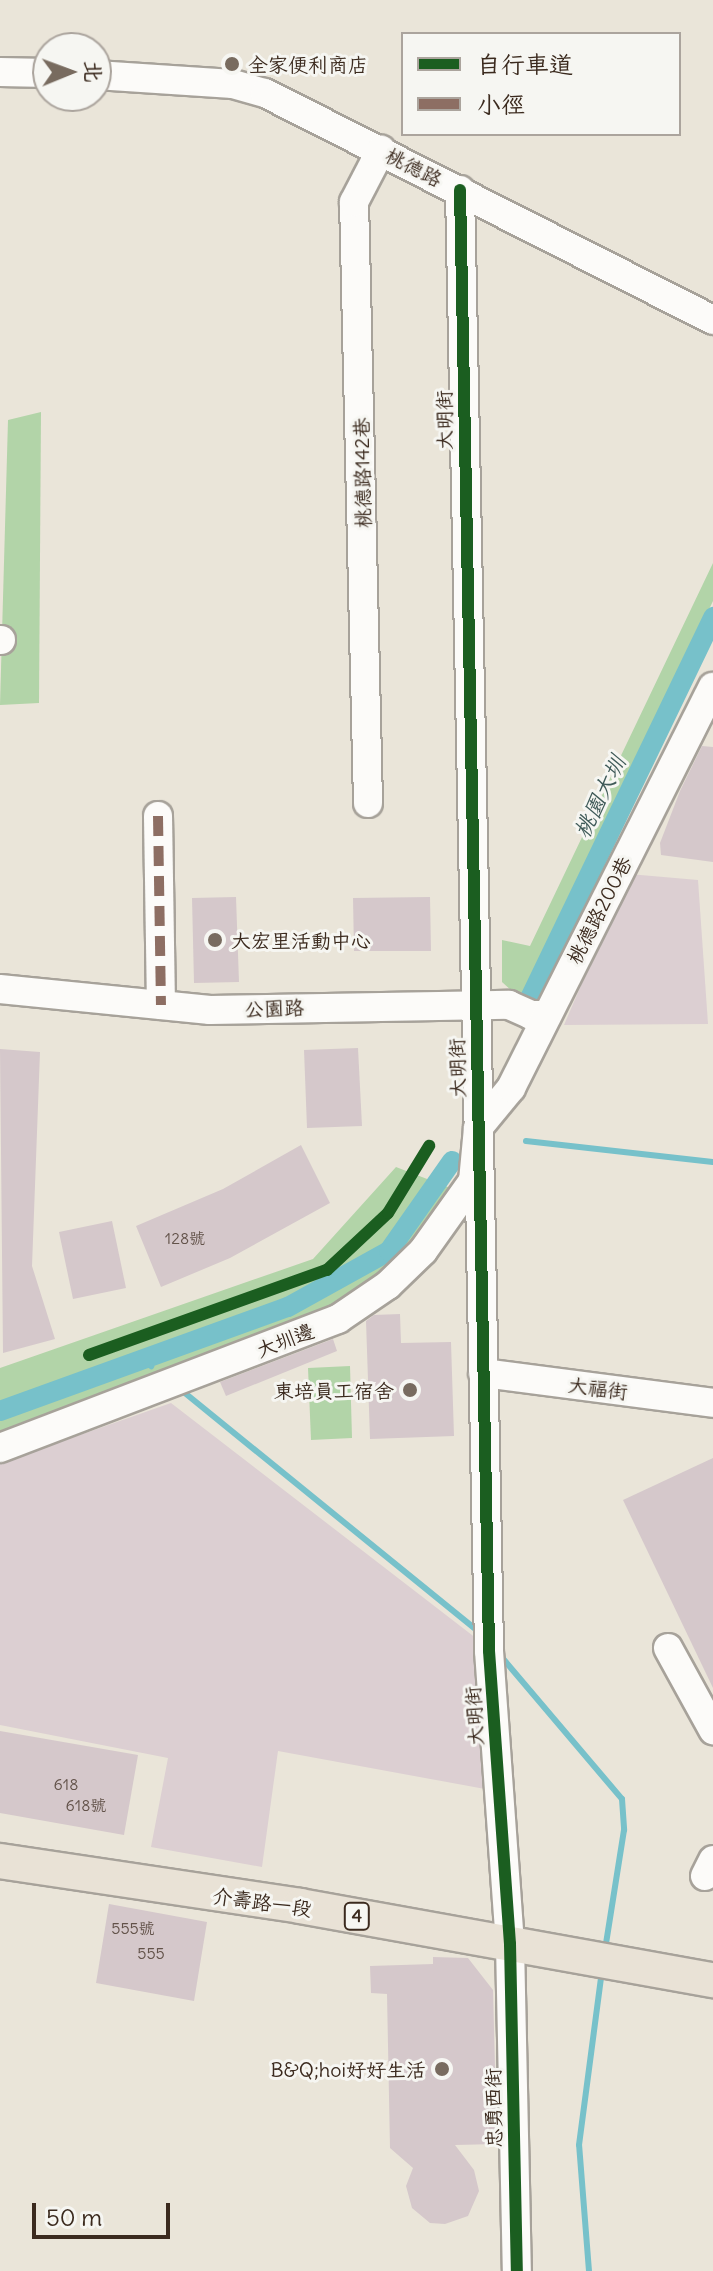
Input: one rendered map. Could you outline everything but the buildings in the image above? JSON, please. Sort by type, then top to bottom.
[{"type":"main road","name":"介壽路一段","points":[[0,1861],[713,1980]]},
{"type":"street","points":[[0,72],[32,73]]},
{"type":"street","name":"桃德路","points":[[112,76],[233,84],[285,101],[713,320]]},
{"type":"street","name":"桃德路142巷","points":[[368,803],[354,202],[381,150]]},
{"type":"street","name":"大明街","points":[[460,190],[489,1642],[510,1944]]},
{"type":"street","name":"桃德路200巷","points":[[478,1128],[511,1088],[713,687]]},
{"type":"street","points":[[158,816],[161,1005]]},
{"type":"street","name":"公園路","points":[[0,989],[210,1010],[509,1005],[531,1015],[547,1015]]},
{"type":"street","name":"大圳邊","points":[[0,1448],[338,1319],[388,1285],[456,1208],[473,1181],[478,1128]]},
{"type":"street","name":"大福街","points":[[483,1373],[713,1403]]},
{"type":"street","points":[[668,1648],[713,1730]]},
{"type":"street","name":"忠勇西街","points":[[510,1944],[517,2271]]},
{"type":"shaded area","points":[[629,874],[698,880],[708,1024],[564,1025]]},
{"type":"shaded area","points":[[171,1403],[481,1642],[485,1789],[278,1751],[262,1867],[151,1847],[168,1758],[0,1725],[0,1463]]},
{"type":"green space","points":[[41,412],[39,703],[0,705],[8,420]]},
{"type":"green space","points":[[713,563],[713,601],[522,1000],[502,982],[502,940],[530,946]]},
{"type":"green space","points":[[396,1167],[453,1189],[409,1252],[339,1305],[0,1435],[0,1368],[313,1259]]},
{"type":"green space","points":[[350,1366],[352,1438],[311,1440],[308,1368]]},
{"type":"waterway","name":"桃園大圳","points":[[530,998],[713,617]]},
{"type":"waterway","points":[[526,1141],[713,1162]]},
{"type":"waterway","name":"桃園大圳","points":[[0,1411],[288,1307],[389,1251],[452,1161]]},
{"type":"waterway","points":[[143,1359],[151,1366]]},
{"type":"waterway","points":[[180,1389],[478,1631]]},
{"type":"waterway","points":[[499,1654],[622,1799],[624,1830],[606,1944]]},
{"type":"waterway","points":[[589,2271],[579,2145],[601,1977]]},
{"type":"marked path","points":[[158,816],[161,1005]]},
{"type":"cycle path","points":[[460,190],[489,1651],[510,1944],[517,2271]]},
{"type":"cycle path","points":[[89,1355],[327,1270],[388,1213],[429,1146]]},
{"type":"place","name":"全家便利商店","points":[[232,64]]},
{"type":"place","name":"大宏里活動中心","points":[[215,940]]},
{"type":"place","name":"東培員工宿舍","points":[[410,1390]]},
{"type":"place","name":"B&Q;hoi好好生活","points":[[442,2069]]}]
